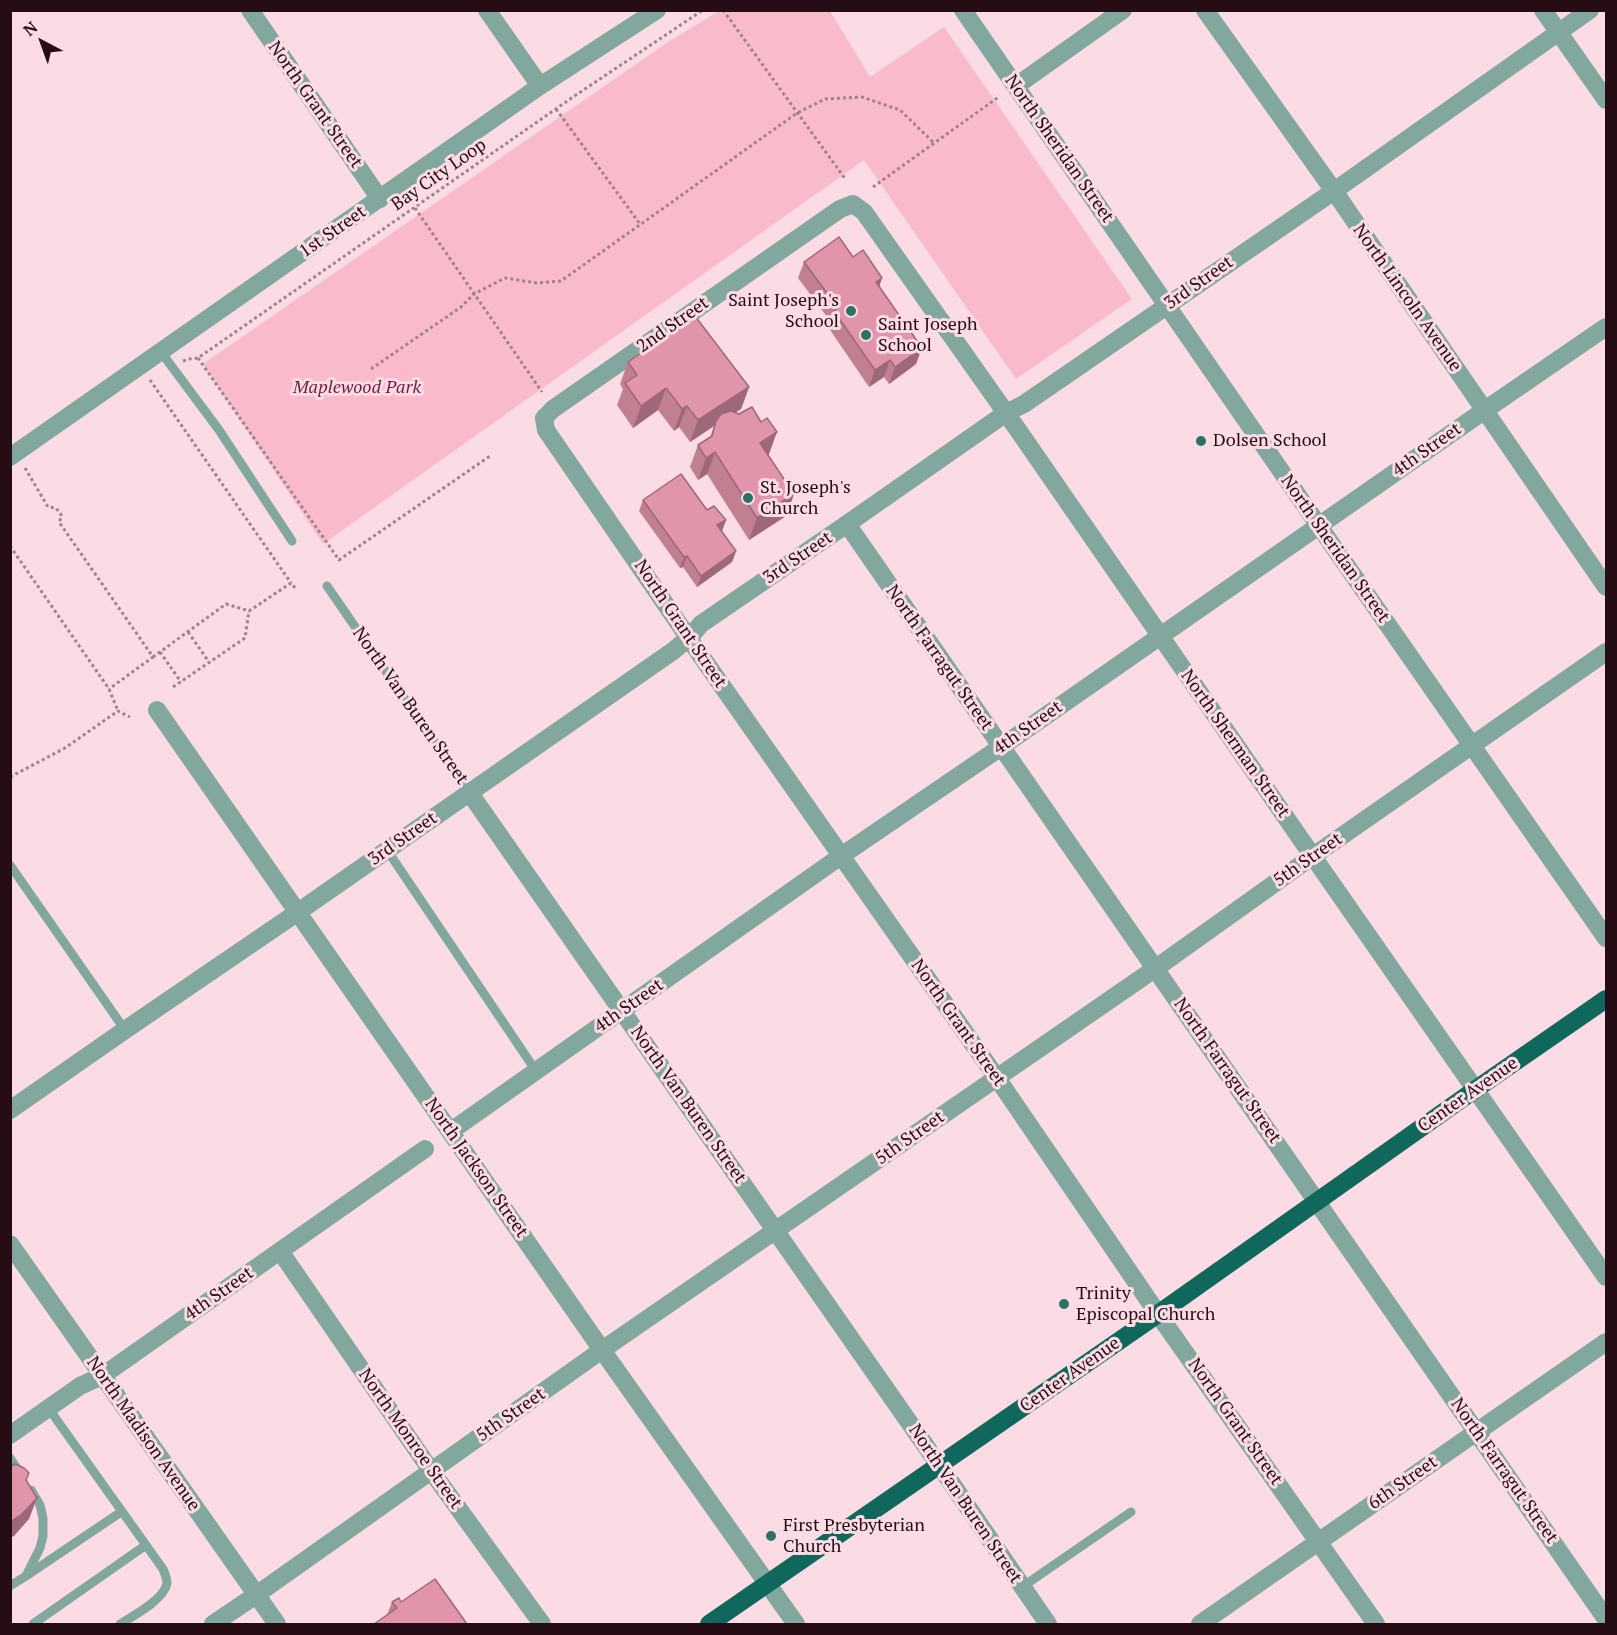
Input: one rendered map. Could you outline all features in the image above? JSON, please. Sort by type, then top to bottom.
[{"type":"highway","name":"Center Avenue","points":[[709,1624],[1158,1314],[1606,999]]},
{"type":"street","name":"North Grant Street","points":[[250,10],[380,199]]},
{"type":"street","points":[[487,10],[540,86]]},
{"type":"street","name":"1st Street","points":[[18,462],[166,359],[380,199],[540,86],[657,10]]},
{"type":"street","name":"North Sheridan Street","points":[[963,10],[1606,938]]},
{"type":"street","points":[[1016,86],[1123,10]]},
{"type":"street","name":"North Lincoln Avenue","points":[[1205,10],[1334,191],[1606,587]]},
{"type":"street","points":[[1544,10],[1606,100]]},
{"type":"street","name":"3rd Street","points":[[10,1110],[663,658],[690,637],[701,624],[1006,413],[1024,404],[1334,191],[1590,10]]},
{"type":"street","name":"2nd Street","points":[[544,418],[553,409],[840,209],[853,204],[864,212]]},
{"type":"street","name":"North Sherman Street","points":[[864,212],[1606,1276]]},
{"type":"street","name":"4th Street","points":[[451,1131],[841,856],[1606,327]]},
{"type":"street","name":"North Grant Street","points":[[544,418],[546,430],[1158,1314],[1376,1624]]},
{"type":"street","name":"North Farragut Street","points":[[847,525],[1606,1619]]},
{"type":"street","name":"5th Street","points":[[213,1624],[432,1472],[602,1350],[1156,968],[1606,652]]},
{"type":"street","name":"North Jackson Street","points":[[157,710],[602,1350],[796,1624]]},
{"type":"street","name":"North Van Buren Street","points":[[470,792],[1048,1624]]},
{"type":"street","name":"4th Street","points":[[10,1436],[80,1386],[102,1376],[425,1149]]},
{"type":"street","name":"North Madison Avenue","points":[[10,1244],[277,1624]]},
{"type":"street","name":"North Monroe Street","points":[[280,1251],[432,1472],[542,1624]]},
{"type":"street","name":"6th Street","points":[[1200,1624],[1606,1342]]},
{"type":"lane","points":[[166,359],[219,430],[292,541]]},
{"type":"lane","name":"North Van Buren Street","points":[[327,586],[470,792]]},
{"type":"lane","points":[[387,850],[536,1071]]},
{"type":"lane","points":[[10,865],[125,1030]]},
{"type":"lane","points":[[49,1408],[163,1569],[167,1581],[165,1589],[148,1606],[120,1624]]},
{"type":"lane","points":[[10,1458],[40,1505],[43,1518],[40,1548],[26,1576]]},
{"type":"lane","points":[[10,1586],[121,1512]]},
{"type":"lane","points":[[1022,1587],[1131,1512]]},
{"type":"lane","points":[[33,1624],[146,1545]]},
{"type":"path","name":"Bay City Loop","points":[[291,583],[150,380],[166,359],[198,358],[556,109],[703,10]]},
{"type":"path","points":[[723,10],[846,180]]},
{"type":"path","points":[[873,187],[1000,96]]},
{"type":"path","points":[[370,369],[461,307],[474,294],[505,278],[537,283],[561,280],[797,113],[825,99],[862,97],[900,110],[934,143]]},
{"type":"path","points":[[556,109],[640,224]]},
{"type":"path","points":[[415,208],[542,392]]},
{"type":"path","points":[[198,358],[339,560],[490,456]]},
{"type":"path","points":[[18,462],[48,507],[56,508],[62,516],[59,522],[153,657]]},
{"type":"path","points":[[10,546],[108,689],[118,711],[130,717]]},
{"type":"path","points":[[173,687],[245,638],[249,611],[291,583],[297,590]]},
{"type":"path","points":[[108,689],[226,604],[249,611]]},
{"type":"path","points":[[188,632],[209,662]]},
{"type":"path","points":[[160,652],[181,682]]},
{"type":"path","points":[[10,777],[65,748],[118,711]]},
{"type":"green space","name":"Maplewood Park","points":[[719,11],[830,11],[870,77],[944,27],[1132,299],[1016,379],[864,160],[323,544],[203,364],[668,42]]},
{"type":"building","name":"Saint Joseph's School","points":[[839,237],[853,257],[863,250],[882,278],[876,282],[922,348],[895,367],[890,360],[875,370],[834,311],[838,308],[804,262]]},
{"type":"building","points":[[695,316],[749,387],[698,420],[687,406],[682,409],[666,388],[641,406],[625,383],[637,375],[628,362]]},
{"type":"building","points":[[752,407],[761,422],[767,418],[777,432],[760,443],[794,494],[757,518],[715,452],[706,458],[698,445],[712,436],[716,421],[721,414],[731,411],[739,414]]},
{"type":"building","points":[[681,474],[707,510],[714,506],[726,520],[717,525],[736,551],[701,576],[687,556],[684,557],[643,500]]},
{"type":"building","points":[[15,1464],[29,1473],[26,1480],[37,1498],[22,1514],[10,1522],[10,1467]]},
{"type":"building","points":[[435,1579],[467,1624],[374,1624],[397,1608],[392,1602],[399,1598],[401,1602]]},
{"type":"place","name":"Saint Joseph's School","points":[[851,311]]},
{"type":"place","name":"Saint Joseph School","points":[[866,335]]},
{"type":"place","name":"Dolsen School","points":[[1201,441]]},
{"type":"place","name":"St. Joseph's Church","points":[[748,498]]},
{"type":"place","name":"Trinity Episcopal Church","points":[[1064,1304]]},
{"type":"place","name":"First Presbyterian Church","points":[[771,1536]]}]
